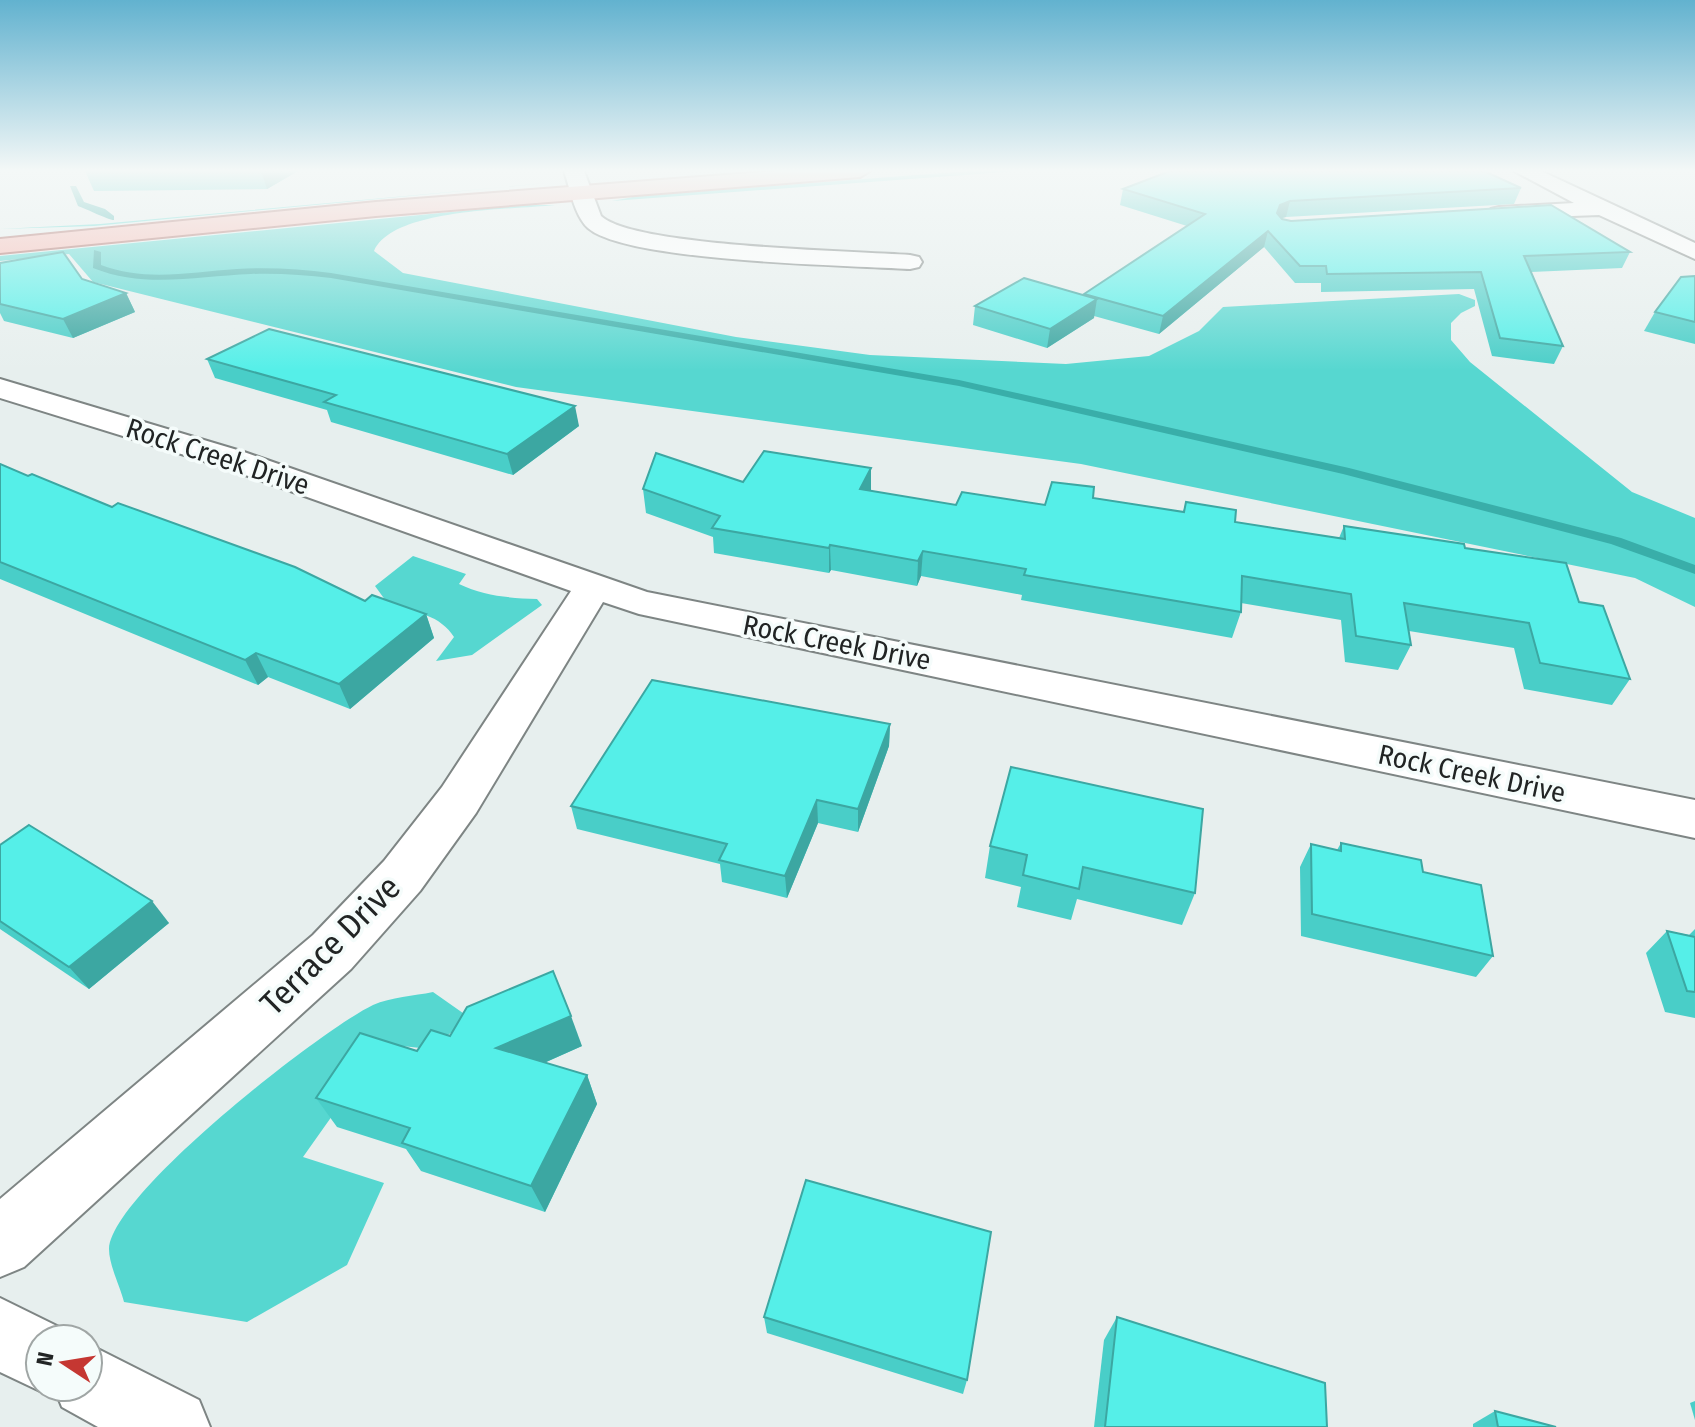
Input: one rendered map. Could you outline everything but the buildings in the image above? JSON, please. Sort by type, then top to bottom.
[{"type":"main road","points":[[0,246],[75,238]]},
{"type":"street","points":[[631,238],[643,242],[910,262]]},
{"type":"street","points":[[1664,238],[1695,252]]},
{"type":"street","name":"Rock Creek Drive","points":[[0,388],[232,459],[639,602],[1695,819]]},
{"type":"street","name":"Terrace Drive","points":[[0,1243],[332,952],[402,876],[459,800],[592,588]]},
{"type":"street","points":[[0,1333],[24,1346]]},
{"type":"street","points":[[104,1390],[172,1427]]},
{"type":"shaded area","points":[[189,238],[385,238],[374,251],[403,273],[736,337],[870,355],[1066,364],[1149,356],[1199,331],[1223,307],[1459,294],[1475,300],[1475,306],[1451,323],[1451,340],[1470,362],[1632,492],[1695,518],[1695,607],[1635,578],[1081,464],[516,387],[93,282],[69,254],[0,261],[0,256]]},
{"type":"shaded area","points":[[413,556],[466,574],[459,584],[468,588],[497,596],[537,599],[542,605],[472,655],[436,661],[454,637],[449,630],[427,615],[391,608],[375,586]]},
{"type":"shaded area","points":[[433,992],[470,1018],[430,1049],[383,1044],[303,1157],[384,1183],[347,1265],[247,1322],[124,1302],[109,1249],[119,1224],[144,1191],[180,1154],[267,1079],[347,1020],[380,1002]]},
{"type":"waterway","points":[[97,252],[96,266],[132,277],[174,278],[254,271],[331,275],[959,383],[1345,471],[1616,541],[1695,570]]}]
